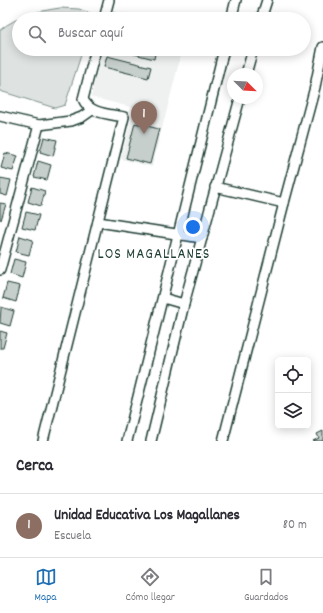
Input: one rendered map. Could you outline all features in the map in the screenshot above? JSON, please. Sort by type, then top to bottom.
[{"type":"street","points":[[106,12],[109,0]]},
{"type":"street","points":[[233,12],[236,0]]},
{"type":"street","points":[[263,12],[267,0]]},
{"type":"street","points":[[223,441],[315,87],[323,47]]},
{"type":"street","points":[[43,441],[124,116],[92,110],[82,99],[94,56]]},
{"type":"street","points":[[127,441],[222,56]]},
{"type":"street","points":[[248,68],[251,56]]},
{"type":"street","points":[[151,441],[184,304],[238,104]]},
{"type":"street","points":[[0,116],[39,125],[82,117],[92,110]]},
{"type":"street","points":[[0,270],[39,125]]},
{"type":"street","points":[[215,187],[284,203]]},
{"type":"street","points":[[98,222],[202,238]]},
{"type":"street","points":[[163,298],[184,304]]},
{"type":"shaded area","points":[[60,8],[79,9],[87,12],[40,12]]},
{"type":"shaded area","points":[[12,22],[12,56],[81,56],[65,105],[55,108],[0,91],[0,30]]},
{"type":"shaded area","points":[[101,56],[181,56],[152,167],[121,159],[134,108],[91,97]]},
{"type":"building","points":[[107,56],[151,67],[148,78],[104,67]]},
{"type":"building","points":[[142,56],[155,56],[154,59]]},
{"type":"building","points":[[135,123],[159,129],[150,164],[126,158]]},
{"type":"building","points":[[44,137],[57,140],[53,156],[40,152]]},
{"type":"building","points":[[5,153],[18,156],[13,171],[1,168]]},
{"type":"building","points":[[38,161],[51,165],[47,180],[34,177]]},
{"type":"building","points":[[0,178],[11,180],[7,196],[0,194]]},
{"type":"building","points":[[32,187],[45,191],[41,206],[28,202]]},
{"type":"building","points":[[0,203],[6,204],[1,220],[0,219]]},
{"type":"building","points":[[26,212],[39,215],[35,230],[22,227]]},
{"type":"building","points":[[20,236],[33,240],[29,255],[16,252]]},
{"type":"building","points":[[14,259],[26,262],[22,278],[10,274]]},
{"type":"building","points":[[7,283],[20,286],[16,302],[3,298]]},
{"type":"building","points":[[1,307],[14,311],[10,326],[0,323]]},
{"type":"building","points":[[0,331],[7,333],[3,348],[0,348]]},
{"type":"building","points":[[323,431],[323,441],[313,441],[319,438],[317,434]]},
{"type":"place","name":"Unidad Educativa Los Magallanes","points":[[144,134]]},
{"type":"district","name":"LOS MAGALLANES","points":[[154,255]]}]
